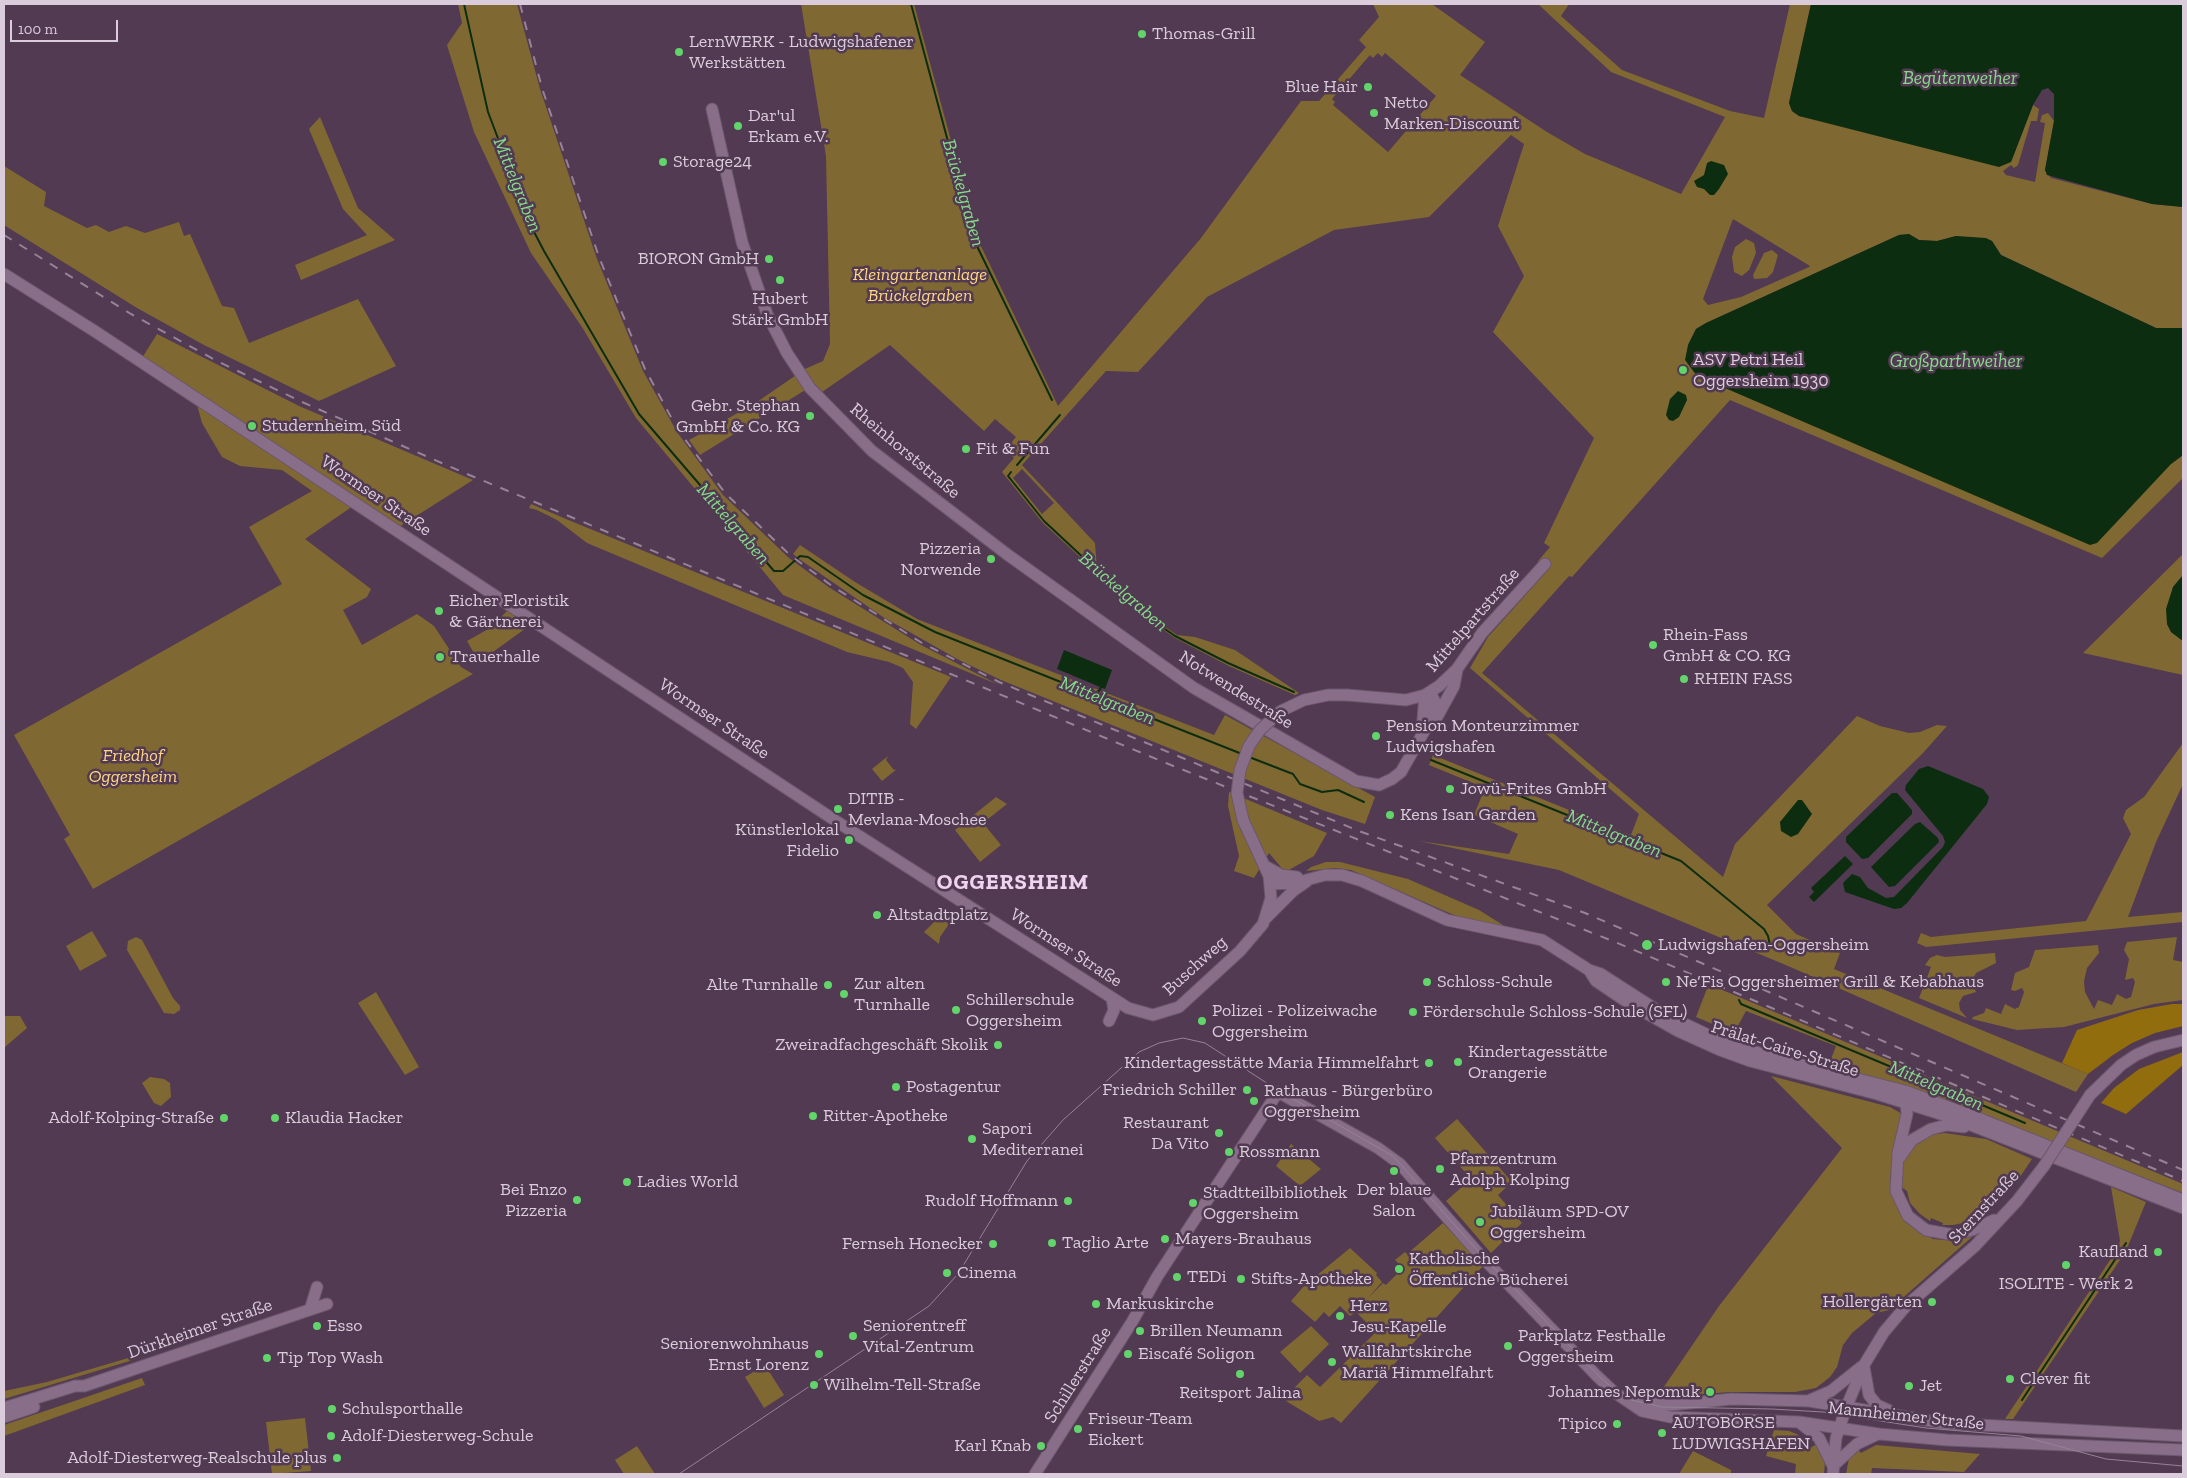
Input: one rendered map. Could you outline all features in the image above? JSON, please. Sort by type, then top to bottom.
[{"type":"street","name":"Rheinhorststraße","points":[[712,109],[750,268],[767,314],[798,370],[829,410],[866,445],[956,516]]},
{"type":"street","name":"Wormser Straße","points":[[4,274],[218,412],[810,804],[1112,999],[1136,1012]]},
{"type":"street","name":"Notwendestraße","points":[[956,516],[1194,688],[1356,781],[1371,785],[1385,783],[1396,776],[1406,765],[1423,736]]},
{"type":"street","name":"Mittelpartstraße","points":[[1427,693],[1448,679],[1482,633],[1545,564]]},
{"type":"street","points":[[1423,736],[1429,732],[1454,686],[1457,669]]},
{"type":"street","points":[[1423,736],[1436,707],[1427,693]]},
{"type":"street","points":[[1423,736],[1422,729],[1427,693]]},
{"type":"street","points":[[1265,919],[1271,898],[1271,884],[1266,866],[1248,833],[1238,804],[1240,770],[1249,746],[1269,721],[1292,705],[1315,697],[1348,695],[1406,700],[1427,693]]},
{"type":"street","points":[[1406,700],[1418,709],[1424,720]]},
{"type":"street","points":[[1266,866],[1289,877],[1308,878]]},
{"type":"street","name":"Prälat-Caire-Straße","points":[[1271,884],[1294,883],[1308,878],[1333,875],[1351,877],[1447,920],[1542,940],[1588,970],[1596,981],[1607,983],[1655,1019],[1722,1046],[1906,1102],[2094,1168]]},
{"type":"street","points":[[1265,919],[1308,878]]},
{"type":"street","name":"Buschweg","points":[[1136,1012],[1159,1014],[1179,1007],[1240,951],[1259,930],[1265,919]]},
{"type":"street","points":[[1109,1021],[1114,1010],[1112,999]]},
{"type":"street","name":"Sternstraße","points":[[1833,1470],[1839,1428],[1864,1365],[1884,1332],[1900,1312],[1975,1246],[2004,1214],[2044,1166],[2090,1095],[2121,1065],[2136,1055],[2167,1043],[2183,1040]]},
{"type":"street","name":"Prälat-Caire-Straße","points":[[1794,1067],[1904,1091],[1974,1117],[2159,1194],[2183,1200]]},
{"type":"street","points":[[1887,1087],[1906,1102],[1907,1121],[1898,1153],[1899,1158],[1895,1177],[1896,1191],[1900,1203],[1908,1216],[1917,1224],[1940,1234],[1954,1235],[1972,1230],[2004,1214]]},
{"type":"street","name":"Mannheimer Straße","points":[[1278,1092],[1381,1150],[1400,1164],[1542,1320],[1607,1386],[1642,1411],[1670,1417],[1799,1422],[1879,1434],[1996,1442],[2183,1450]]},
{"type":"street","name":"Schillerstraße","points":[[1036,1474],[1157,1277],[1278,1092]]},
{"type":"street","points":[[1899,1158],[1912,1140],[1930,1129],[1947,1125],[1979,1129]]},
{"type":"street","name":"Prälat-Caire-Straße","points":[[2159,1194],[2183,1208]]},
{"type":"street","points":[[310,1310],[317,1287]]},
{"type":"street","name":"Dürkheimer Straße","points":[[4,1408],[75,1386],[84,1386],[156,1363],[327,1304]]},
{"type":"street","points":[[1808,1401],[1826,1394],[1864,1365],[1868,1392],[1873,1401],[1883,1408],[1909,1419]]},
{"type":"street","name":"Dürkheimer Straße","points":[[4,1417],[78,1392],[84,1386]]},
{"type":"street","name":"Mannheimer Straße","points":[[1630,1402],[1670,1405],[1732,1399],[1808,1401],[1909,1419],[1977,1426],[2183,1436]]},
{"type":"street","points":[[1799,1422],[1819,1438],[1833,1470],[1857,1444],[1879,1434]]},
{"type":"green space","points":[[458,4],[517,4],[540,89],[597,259],[643,371],[677,432],[723,495],[789,558],[830,588],[921,645],[999,685],[783,595],[636,418],[582,327],[531,253],[474,132],[447,45],[462,23]]},
{"type":"green space","name":"Kleingartenanlage Brückelgraben","points":[[801,4],[914,4],[978,240],[1058,406],[1201,238],[1301,101],[1319,101],[1366,47],[1359,40],[1379,17],[1373,4],[1432,4],[1485,42],[1460,75],[1547,132],[1585,154],[1681,194],[1725,117],[1611,72],[1538,4],[1569,4],[1561,16],[1622,70],[1730,111],[1764,118],[1790,4],[1811,4],[1789,103],[1792,111],[1799,116],[2011,162],[2033,105],[2039,109],[2037,121],[2031,121],[2018,165],[2014,168],[2011,165],[2003,171],[2006,175],[2035,182],[2045,123],[2040,122],[2042,115],[2048,113],[2054,121],[2045,170],[2051,178],[2152,204],[2183,207],[2183,328],[2156,328],[2001,255],[1992,241],[1956,236],[1937,241],[1919,240],[1909,234],[1899,235],[1706,323],[1696,329],[1688,345],[2171,464],[2183,455],[2183,478],[2102,558],[1730,400],[1572,577],[1569,576],[1482,673],[1723,877],[1735,844],[1857,716],[1880,726],[1909,733],[1920,732],[1937,725],[1947,726],[1923,753],[1767,905],[1796,934],[1840,953],[1834,969],[2088,1074],[2076,1092],[1788,966],[1559,870],[1419,841],[1509,854],[1518,834],[1474,815],[1485,788],[1429,765],[1433,755],[1631,835],[1639,814],[1470,668],[1488,637],[1548,570],[1538,561],[1550,547],[1544,543],[1594,438],[1493,332],[1524,276],[1498,226],[1524,144],[1511,135],[1429,217],[1334,230],[1207,297],[1138,372],[1106,371],[1022,465],[1095,543],[1097,569],[1147,615],[1177,635],[1195,637],[1235,650],[1299,693],[1295,695],[1229,666],[1175,638],[1145,617],[1043,523],[1002,472],[1014,458],[1005,450],[1016,437],[995,419],[984,431],[890,345],[822,392],[815,384],[700,455],[689,440],[754,404],[805,369],[823,361],[830,344],[826,156]],"holes":[[[1378,53],[1382,57],[1385,53],[1436,96],[1388,152],[1333,105],[1335,102],[1332,99],[1370,55],[1373,58]],[[1733,219],[1810,266],[1741,297],[1708,305],[1703,299]],[[1022,469],[1054,503],[1042,514],[1013,478]]]},
{"type":"green space","points":[[320,117],[358,208],[395,240],[301,280],[295,265],[367,235],[343,209],[309,129]]},
{"type":"green space","points":[[4,166],[46,192],[44,206],[87,228],[96,225],[109,232],[126,226],[145,233],[179,222],[184,236],[190,234],[222,306],[234,308],[249,343],[358,299],[396,366],[319,401],[204,345],[137,308],[4,225]]},
{"type":"green space","points":[[1746,239],[1754,243],[1756,253],[1749,270],[1742,276],[1734,272],[1732,257],[1735,247]]},
{"type":"green space","points":[[1772,250],[1778,255],[1773,272],[1767,278],[1754,279],[1753,275],[1764,253]]},
{"type":"green space","name":"Friedhof Oggersheim","points":[[157,334],[299,406],[473,480],[391,532],[353,506],[305,539],[371,589],[367,597],[343,610],[362,645],[417,614],[434,626],[461,667],[473,674],[93,889],[64,839],[70,835],[14,735],[282,584],[249,527],[312,491],[282,470],[240,466],[222,457],[202,423],[193,390],[142,358]]},
{"type":"green space","points":[[531,504],[951,677],[916,729],[910,724],[913,682],[903,668],[889,662],[847,652],[587,543],[557,520],[529,508]]},
{"type":"green space","points":[[800,545],[855,582],[917,619],[1214,735],[1225,715],[1375,797],[1365,824],[1322,810],[1001,680],[959,660],[883,617],[802,561],[793,554]]},
{"type":"green space","points":[[2183,554],[2183,575],[2173,587],[2167,624],[2171,632],[2183,641],[2183,675],[2083,653]]},
{"type":"green space","points":[[507,611],[529,626],[479,662],[467,641],[490,628]]},
{"type":"green space","points":[[2183,743],[2183,784],[2156,842],[2128,917],[2183,912],[2183,922],[1926,947],[1917,943],[1921,933],[1931,937],[2086,921],[2131,834],[2123,818],[2126,810],[2144,797]]},
{"type":"green space","points":[[888,756],[886,760],[894,770],[897,769],[882,781],[872,769]]},
{"type":"green space","points":[[1229,792],[1327,833],[1314,856],[1285,872],[1269,853],[1254,878],[1234,871],[1239,856],[1228,806]]},
{"type":"green space","points":[[996,797],[1007,804],[983,823],[1001,845],[980,862],[955,830]]},
{"type":"green space","points":[[1326,862],[1340,862],[1408,879],[1479,910],[1506,927],[1463,919],[1351,870],[1336,868],[1306,871],[1311,867]]},
{"type":"green space","points":[[939,917],[949,924],[940,937],[939,944],[924,932]]},
{"type":"green space","points":[[92,931],[107,956],[80,971],[66,946]]},
{"type":"green space","points":[[136,937],[142,940],[173,998],[180,1006],[180,1010],[174,1014],[164,1013],[127,950],[128,941]]},
{"type":"green space","points":[[2177,937],[2173,960],[2183,962],[2183,1000],[2154,1004],[2064,1027],[2017,1030],[1972,1019],[1984,1013],[1986,1008],[2001,1014],[2005,1004],[2015,1009],[2019,1007],[2024,992],[2022,988],[2015,991],[2011,990],[2015,973],[2029,967],[2035,950],[2098,945],[2099,953],[2087,968],[2084,981],[2085,992],[2094,1009],[2098,1000],[2112,1005],[2117,994],[2126,999],[2131,997],[2135,982],[2133,978],[2125,980],[2129,959],[2124,950],[2127,942]]},
{"type":"green space","points":[[1995,953],[1996,963],[1976,973],[1972,981],[1976,992],[1963,996],[1959,1003],[1960,1010],[1967,1018],[1919,998],[1931,967],[1925,965],[1930,958],[1937,955],[1945,957]]},
{"type":"green space","points":[[1708,986],[1720,989],[2183,1184],[2183,1193],[1968,1109],[1828,1067],[1836,1046],[1746,1011],[1734,1033],[1696,1017]]},
{"type":"green space","points":[[376,992],[419,1067],[405,1075],[358,1003]]},
{"type":"green space","points":[[4,1016],[20,1016],[27,1028],[5,1047]]},
{"type":"green space","points":[[1771,1076],[1890,1107],[1904,1115],[1891,1170],[1890,1185],[1899,1212],[1908,1224],[1933,1239],[1955,1241],[1973,1236],[1889,1310],[1876,1313],[1852,1333],[1843,1345],[1837,1367],[1830,1377],[1816,1388],[1795,1392],[1731,1392],[1657,1397],[1719,1306],[1842,1148]]},
{"type":"green space","points":[[150,1077],[164,1079],[170,1083],[171,1097],[161,1106],[154,1103],[142,1083]]},
{"type":"green space","points":[[1457,1119],[1512,1182],[1498,1195],[1522,1223],[1491,1253],[1446,1201],[1471,1179],[1435,1138]]},
{"type":"green space","points":[[1945,1133],[1986,1139],[2032,1159],[2020,1177],[1989,1208],[1963,1223],[1953,1225],[1942,1225],[1943,1223],[1931,1218],[1930,1221],[1920,1214],[1910,1203],[1907,1191],[1900,1186],[1903,1162],[1916,1144],[1928,1135]]},
{"type":"green space","points":[[1291,1144],[1321,1169],[1300,1186],[1276,1166]]},
{"type":"green space","points":[[2111,1187],[2146,1202],[2126,1251],[2013,1419],[2005,1419],[2116,1251],[2120,1241]]},
{"type":"green space","points":[[1443,1223],[1483,1266],[1341,1423],[1333,1417],[1319,1421],[1286,1401],[1296,1386],[1307,1375],[1320,1387],[1376,1332],[1356,1312],[1350,1316],[1340,1306],[1329,1317],[1324,1312],[1315,1322],[1291,1301],[1304,1286],[1350,1248],[1377,1273],[1376,1275],[1382,1282],[1368,1298],[1383,1283],[1386,1285],[1403,1268],[1395,1260],[1405,1252],[1407,1254]]},
{"type":"green space","points":[[1311,1326],[1329,1344],[1300,1373],[1280,1352]]},
{"type":"green space","points":[[135,1356],[136,1359],[4,1399],[4,1391],[47,1382]]},
{"type":"green space","points":[[765,1365],[784,1395],[764,1408],[745,1377]]},
{"type":"green space","points":[[142,1378],[145,1385],[4,1436],[4,1425]]},
{"type":"green space","points":[[305,1418],[311,1471],[272,1474],[266,1422]]},
{"type":"green space","points":[[1774,1430],[1789,1431],[1799,1435],[1805,1451],[1817,1444],[1825,1461],[1824,1474],[1795,1474],[1796,1464],[1766,1456]]},
{"type":"green space","points":[[1876,1445],[1980,1454],[1964,1472],[1872,1468],[1871,1474],[1846,1474],[1849,1458],[1857,1448],[1861,1453]]},
{"type":"green space","points":[[637,1446],[655,1474],[624,1474],[615,1460]]},
{"type":"green space","points":[[1693,1451],[1731,1470],[1731,1474],[1679,1474]]},
{"type":"shaded area","points":[[2183,1004],[2183,1026],[2155,1033],[2132,1043],[2088,1074],[2062,1063],[2077,1030],[2138,1010]]},
{"type":"shaded area","points":[[2183,1052],[2183,1065],[2126,1114],[2101,1103],[2114,1088],[2139,1069]]},
{"type":"water","name":"Begütenweiher","points":[[1811,4],[2183,4],[2183,207],[2152,204],[2047,175],[2045,170],[2054,121],[2054,94],[2048,88],[2042,90],[2033,105],[2011,162],[1999,167],[1799,116],[1792,111],[1789,103]]},
{"type":"water","points":[[1711,161],[1724,165],[1728,174],[1714,195],[1710,195],[1704,189],[1697,187],[1694,181],[1704,175],[1707,163]]},
{"type":"water","name":"Großparthweiher","points":[[1909,234],[1919,240],[1937,241],[1956,236],[1986,238],[1992,241],[2001,255],[2156,328],[2183,328],[2183,455],[2171,464],[2097,543],[2090,545],[1697,376],[1685,360],[1688,345],[1696,329],[1706,323],[1899,235]]},
{"type":"water","points":[[1678,391],[1686,395],[1687,400],[1679,417],[1673,421],[1669,420],[1666,415],[1670,399]]},
{"type":"water","points":[[2183,575],[2183,641],[2171,632],[2167,624],[2166,609],[2173,587]]},
{"type":"water","points":[[1064,650],[1112,670],[1105,689],[1057,669]]},
{"type":"water","points":[[1928,766],[1983,789],[1989,797],[1987,804],[1901,908],[1894,909],[1845,892],[1843,883],[1852,874],[1860,877],[1868,888],[1886,898],[1894,897],[1943,847],[1945,842],[1943,836],[1905,790],[1906,785],[1919,769]]},
{"type":"water","points":[[1892,793],[1897,793],[1912,810],[1912,814],[1868,858],[1862,859],[1846,842],[1846,837]]},
{"type":"water","points":[[1798,800],[1802,800],[1812,814],[1798,834],[1791,837],[1781,831],[1780,822]]},
{"type":"water","points":[[1920,822],[1938,838],[1939,842],[1895,886],[1889,887],[1871,867],[1915,824]]},
{"type":"water","points":[[1845,856],[1853,864],[1814,902],[1809,897],[1814,892],[1811,888]]},
{"type":"waterway","name":"Mittelgraben","points":[[464,4],[488,112],[532,228],[544,251],[639,414],[774,571],[783,571],[800,556],[808,557],[863,595],[935,632],[1242,754]]},
{"type":"waterway","name":"Brückelgraben","points":[[911,4],[975,242],[1052,400]]},
{"type":"waterway","name":"Brückelgraben","points":[[1017,465],[1060,415]]},
{"type":"waterway","name":"Brückelgraben","points":[[1011,472],[1008,476],[1044,521],[1146,616],[1175,636],[1228,663],[1294,692]]},
{"type":"waterway","points":[[1092,694],[1099,691],[1101,687]]},
{"type":"waterway","name":"Mittelgraben","points":[[1249,757],[1293,774],[1300,784],[1322,792],[1338,790],[1364,802]]},
{"type":"waterway","name":"Mittelgraben","points":[[1431,760],[1681,861],[1764,929],[1770,945]]},
{"type":"waterway","name":"Mittelgraben","points":[[1739,1000],[1741,1004],[2025,1123]]},
{"type":"waterway","name":"Mittelgraben","points":[[2022,1400],[2126,1243]]},
{"type":"tram line","points":[[679,1474],[929,1306],[958,1274],[1027,1161],[1063,1120],[1139,1052],[1159,1043],[1183,1038],[1205,1043],[1279,1091],[1393,1156],[1478,1251],[1601,1378],[1617,1392],[1631,1400],[1662,1407],[1823,1412],[1926,1428],[2021,1436],[2106,1459],[2183,1466]]},
{"type":"railway","points":[[520,4],[542,88],[599,257],[645,369],[678,430],[725,493],[790,555],[832,586],[922,643],[999,682],[1359,831],[1585,913],[2183,1170]]},
{"type":"railway","points":[[4,235],[131,314],[217,361],[302,402],[467,474],[1166,763],[1615,942],[2183,1181]]},
{"type":"place","name":"Thomas-Grill","points":[[1142,34]]},
{"type":"place","name":"LernWERK - Ludwigshafener Werkstätten","points":[[679,52]]},
{"type":"place","name":"Blue Hair","points":[[1368,87]]},
{"type":"place","name":"Netto Marken-Discount","points":[[1374,113]]},
{"type":"place","name":"Dar'ul Erkam e.V.","points":[[738,126]]},
{"type":"place","name":"Storage24","points":[[663,162]]},
{"type":"place","name":"BIORON GmbH","points":[[769,259]]},
{"type":"place","name":"Hubert Stärk GmbH","points":[[780,280]]},
{"type":"place","name":"ASV Petri Heil Oggersheim 1930","points":[[1683,370]]},
{"type":"place","name":"Gebr. Stephan GmbH & Co. KG","points":[[810,416]]},
{"type":"place","name":"Studernheim, Süd","points":[[252,426]]},
{"type":"place","name":"Fit & Fun","points":[[966,449]]},
{"type":"place","name":"Pizzeria Norwende","points":[[991,559]]},
{"type":"place","name":"Eicher Floristik & Gärtnerei","points":[[439,611]]},
{"type":"place","name":"Rhein-Fass GmbH & CO. KG","points":[[1653,645]]},
{"type":"place","name":"Trauerhalle","points":[[440,657]]},
{"type":"place","name":"RHEIN FASS","points":[[1684,679]]},
{"type":"place","name":"Pension Monteurzimmer Ludwigshafen","points":[[1376,736]]},
{"type":"place","name":"Jowü-Frites GmbH","points":[[1450,789]]},
{"type":"place","name":"DITIB - Mevlana-Moschee","points":[[838,809]]},
{"type":"place","name":"Kens Isan Garden","points":[[1390,815]]},
{"type":"place","name":"Künstlerlokal Fidelio","points":[[849,840]]},
{"type":"place","name":"Altstadtplatz","points":[[877,915]]},
{"type":"place","name":"Ludwigshafen-Oggersheim","points":[[1647,945]]},
{"type":"place","name":"Schloss-Schule","points":[[1427,982]]},
{"type":"place","name":"Ne‘Fis Oggersheimer Grill & Kebabhaus","points":[[1666,982]]},
{"type":"place","name":"Alte Turnhalle","points":[[828,985]]},
{"type":"place","name":"Zur alten Turnhalle","points":[[844,994]]},
{"type":"place","name":"Schillerschule Oggersheim","points":[[956,1010]]},
{"type":"place","name":"Förderschule Schloss-Schule (SFL)","points":[[1413,1012]]},
{"type":"place","name":"Polizei - Polizeiwache Oggersheim","points":[[1202,1021]]},
{"type":"place","name":"Zweiradfachgeschäft Skolik","points":[[998,1045]]},
{"type":"place","name":"Kindertagesstätte Orangerie","points":[[1458,1062]]},
{"type":"place","name":"Kindertagesstätte Maria Himmelfahrt","points":[[1429,1063]]},
{"type":"place","name":"Postagentur","points":[[896,1087]]},
{"type":"place","name":"Friedrich Schiller","points":[[1247,1090]]},
{"type":"place","name":"Rathaus - Bürgerbüro Oggersheim","points":[[1254,1101]]},
{"type":"place","name":"Ritter-Apotheke","points":[[813,1116]]},
{"type":"place","name":"Adolf-Kolping-Straße","points":[[224,1118]]},
{"type":"place","name":"Klaudia Hacker","points":[[275,1118]]},
{"type":"place","name":"Restaurant Da Vito","points":[[1219,1133]]},
{"type":"place","name":"Sapori Mediterranei","points":[[972,1139]]},
{"type":"place","name":"Rossmann","points":[[1229,1152]]},
{"type":"place","name":"Pfarrzentrum Adolph Kolping","points":[[1440,1169]]},
{"type":"place","name":"Der blaue Salon","points":[[1394,1171]]},
{"type":"place","name":"Ladies World","points":[[627,1182]]},
{"type":"place","name":"Bei Enzo Pizzeria","points":[[577,1200]]},
{"type":"place","name":"Rudolf Hoffmann","points":[[1068,1201]]},
{"type":"place","name":"Stadtteilbibliothek Oggersheim","points":[[1193,1203]]},
{"type":"place","name":"Jubiläum SPD-OV Oggersheim","points":[[1480,1222]]},
{"type":"place","name":"Mayers-Brauhaus","points":[[1165,1239]]},
{"type":"place","name":"Taglio Arte","points":[[1052,1243]]},
{"type":"place","name":"Fernseh Honecker","points":[[993,1244]]},
{"type":"place","name":"Kaufland","points":[[2158,1252]]},
{"type":"place","name":"ISOLITE - Werk 2","points":[[2066,1265]]},
{"type":"place","name":"Katholische Öffentliche Bücherei","points":[[1399,1269]]},
{"type":"place","name":"Cinema","points":[[947,1273]]},
{"type":"place","name":"TEDi","points":[[1177,1277]]},
{"type":"place","name":"Stifts-Apotheke","points":[[1241,1279]]},
{"type":"place","name":"Hollergärten","points":[[1932,1302]]},
{"type":"place","name":"Markuskirche","points":[[1096,1304]]},
{"type":"place","name":"Herz Jesu-Kapelle","points":[[1340,1316]]},
{"type":"place","name":"Esso","points":[[317,1326]]},
{"type":"place","name":"Brillen Neumann","points":[[1140,1331]]},
{"type":"place","name":"Seniorentreff Vital-Zentrum","points":[[853,1336]]},
{"type":"place","name":"Parkplatz Festhalle Oggersheim","points":[[1508,1346]]},
{"type":"place","name":"Seniorenwohnhaus Ernst Lorenz","points":[[819,1354]]},
{"type":"place","name":"Eiscafé Soligon","points":[[1128,1354]]},
{"type":"place","name":"Tip Top Wash","points":[[267,1358]]},
{"type":"place","name":"Wallfahrtskirche Mariä Himmelfahrt","points":[[1332,1362]]},
{"type":"place","name":"Reitsport Jalina","points":[[1240,1374]]},
{"type":"place","name":"Clever fit","points":[[2010,1379]]},
{"type":"place","name":"Wilhelm-Tell-Straße","points":[[814,1385]]},
{"type":"place","name":"Jet","points":[[1909,1386]]},
{"type":"place","name":"Johannes Nepomuk","points":[[1710,1392]]},
{"type":"place","name":"Schulsporthalle","points":[[332,1409]]},
{"type":"place","name":"Tipico","points":[[1617,1424]]},
{"type":"place","name":"Friseur-Team Eickert","points":[[1078,1429]]},
{"type":"place","name":"AUTOBÖRSE LUDWIGSHAFEN","points":[[1662,1433]]},
{"type":"place","name":"Adolf-Diesterweg-Schule","points":[[331,1436]]},
{"type":"place","name":"Karl Knab","points":[[1041,1446]]},
{"type":"place","name":"Adolf-Diesterweg-Realschule plus","points":[[337,1458]]},
{"type":"district","name":"OGGERSHEIM","points":[[1013,883]]}]
